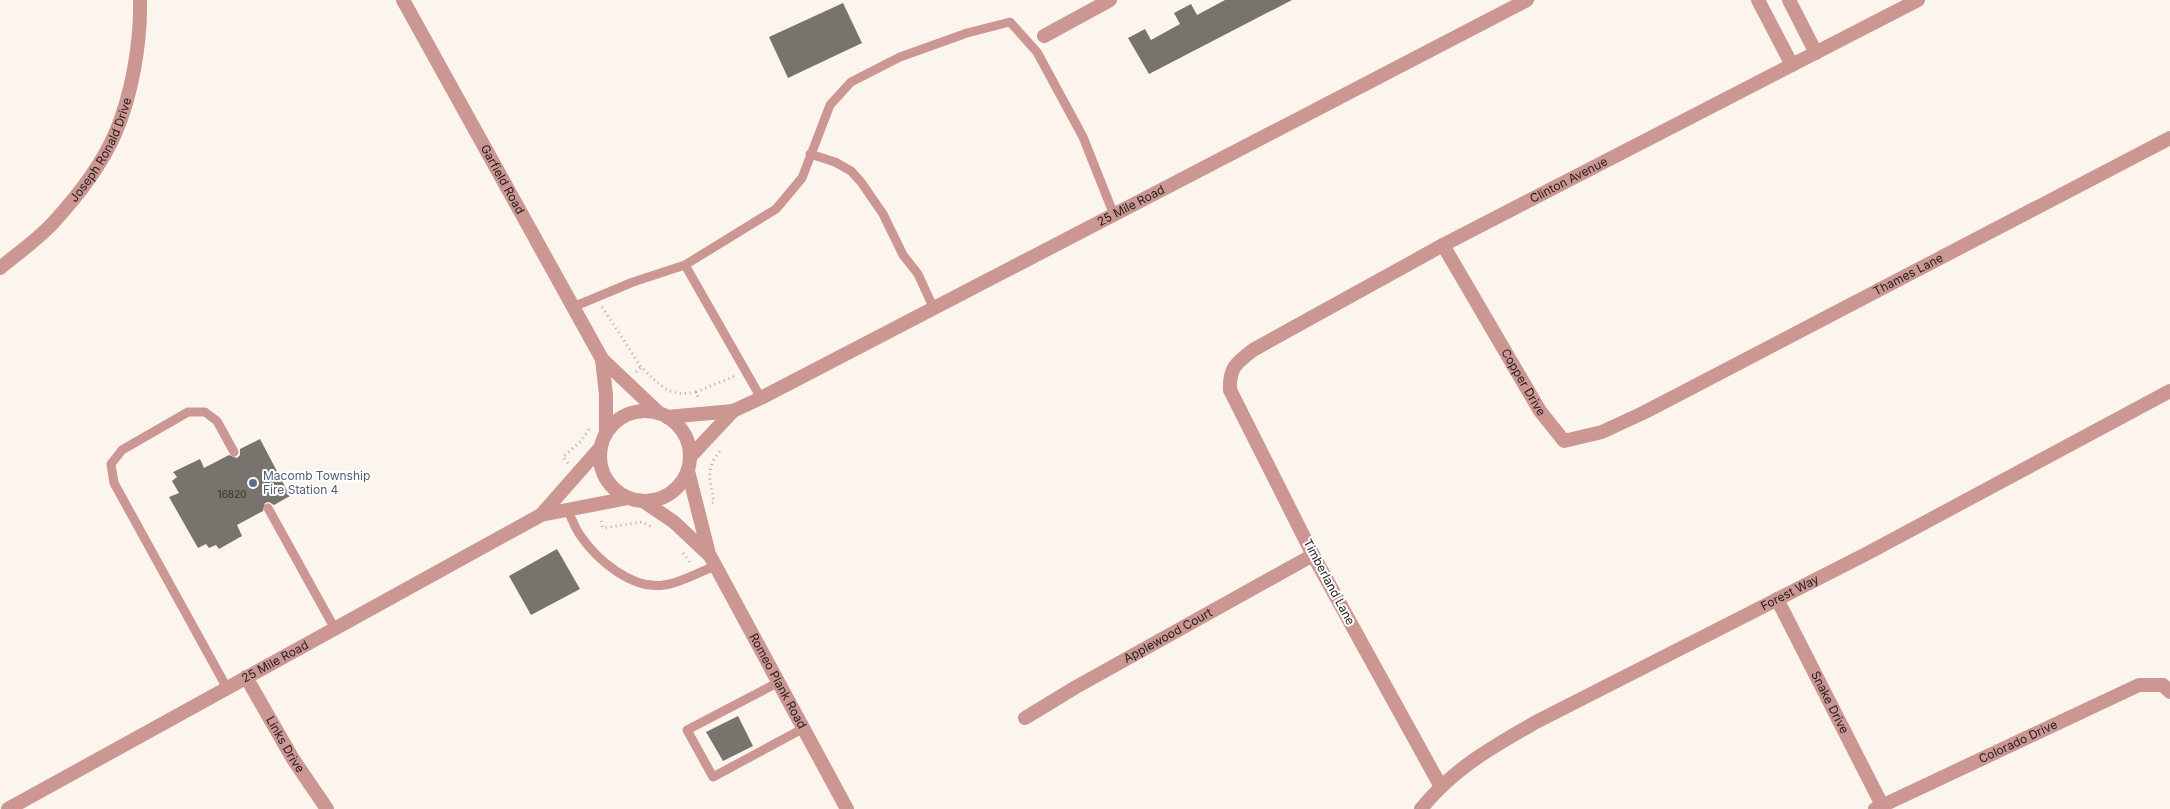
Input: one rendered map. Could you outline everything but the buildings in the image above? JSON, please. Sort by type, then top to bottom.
[{"type":"street","name":"Joseph Ronald Drive","points":[[0,268],[51,224],[94,172],[115,134],[132,78],[141,20],[140,0]]},
{"type":"street","name":"Garfield Road","points":[[403,0],[602,358],[663,415]]},
{"type":"street","points":[[1044,36],[1110,0]]},
{"type":"street","name":"25 Mile Road","points":[[663,415],[733,411],[761,398],[1527,0]]},
{"type":"street","points":[[1758,0],[1792,65]]},
{"type":"street","points":[[1789,0],[1816,53]]},
{"type":"street","name":"Clinton Avenue","points":[[1230,375],[1237,362],[1253,350],[1443,245],[1918,0]]},
{"type":"street","name":"Thames Lane","points":[[1645,412],[2170,138]]},
{"type":"street","name":"Copper Drive","points":[[1443,245],[1540,411],[1564,441],[1602,432],[1645,412]]},
{"type":"street","name":"Garfield Road","points":[[602,358],[606,395],[606,433]]},
{"type":"street","name":"Timberland Lane","points":[[1230,375],[1230,390],[1313,555],[1440,786]]},
{"type":"street","name":"Forest Way","points":[[1421,809],[1440,786],[1483,753],[1536,722],[1777,599],[2170,391]]},
{"type":"street","points":[[644,411],[663,415],[682,430],[688,443],[689,464],[681,483],[670,493],[658,500],[644,501],[628,498],[615,490],[605,478],[600,463],[601,447],[606,433],[617,421],[630,414],[644,411]]},
{"type":"street","name":"25 Mile Road","points":[[689,464],[733,411]]},
{"type":"street","name":"25 Mile Road","points":[[8,809],[541,515],[601,447]]},
{"type":"street","name":"Romeo Plank Road","points":[[689,464],[712,560],[847,809]]},
{"type":"street","name":"25 Mile Road","points":[[541,515],[628,498]]},
{"type":"street","name":"Romeo Plank Road","points":[[644,501],[674,522],[712,560]]},
{"type":"street","name":"Applewood Court","points":[[1025,718],[1076,687],[1313,555]]},
{"type":"street","name":"Snake Drive","points":[[1777,599],[1879,807]]},
{"type":"street","name":"Links Drive","points":[[246,677],[293,759],[327,809]]},
{"type":"street","name":"Colorado Drive","points":[[1879,807],[2139,685],[2167,689]]},
{"type":"lane","points":[[573,307],[685,265],[776,209],[802,178],[830,105],[851,82],[900,57],[967,33],[1010,22],[1037,52],[1083,137],[1114,215]]},
{"type":"lane","points":[[810,154],[835,162],[851,171],[861,182],[883,214],[903,255],[918,274],[934,309]]},
{"type":"lane","points":[[685,265],[761,398]]},
{"type":"lane","points":[[227,688],[114,483],[111,464],[122,450],[188,412],[205,412],[217,421],[234,452]]},
{"type":"lane","points":[[268,508],[335,629]]},
{"type":"lane","points":[[568,511],[580,535],[598,554],[617,571],[643,584],[664,585],[697,573],[712,560]]},
{"type":"lane","points":[[779,682],[687,730],[713,777],[804,728]]},
{"type":"path","points":[[595,298],[641,367],[672,393],[681,395],[696,392],[746,371]]},
{"type":"path","points":[[636,373],[641,367]]},
{"type":"path","points":[[696,392],[699,400]]},
{"type":"path","points":[[569,464],[563,457],[581,441],[591,424]]},
{"type":"path","points":[[705,505],[714,502],[708,473],[711,461],[726,442]]},
{"type":"path","points":[[601,522],[603,528],[642,522],[655,529]]},
{"type":"path","points":[[677,546],[697,573]]},
{"type":"place","name":"Macomb Township Fire Station 4","points":[[253,483]]}]
